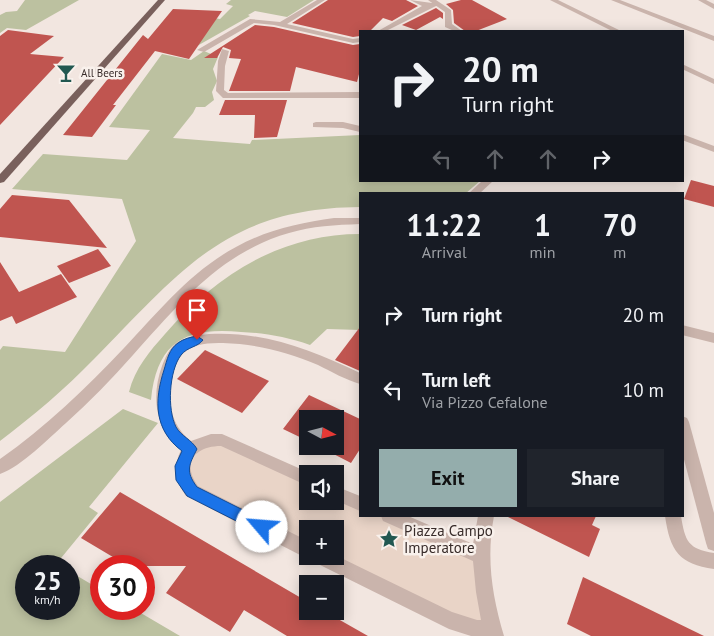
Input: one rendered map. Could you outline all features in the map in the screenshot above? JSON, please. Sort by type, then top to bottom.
[{"type":"main road","points":[[0,180],[162,0]]},
{"type":"street","points":[[280,25],[322,0]]},
{"type":"street","points":[[413,0],[421,4],[433,3],[449,11],[448,25],[457,30]]},
{"type":"street","points":[[553,0],[615,30]]},
{"type":"street","points":[[614,0],[714,39]]},
{"type":"street","points":[[701,0],[714,6]]},
{"type":"street","points":[[383,30],[433,3]]},
{"type":"street","points":[[201,50],[249,22],[259,21],[334,37],[359,40]]},
{"type":"street","points":[[225,51],[220,65],[222,81],[220,90],[226,96],[359,95]]},
{"type":"street","points":[[684,67],[714,82]]},
{"type":"street","points":[[316,125],[343,125],[359,130]]},
{"type":"street","points":[[684,138],[714,149]]},
{"type":"street","points":[[475,192],[487,182]]},
{"type":"street","points":[[0,467],[54,425],[94,386],[180,295],[199,277],[235,251],[270,234],[291,228],[325,222],[359,221]]},
{"type":"street","points":[[684,330],[714,338]]},
{"type":"street","points":[[190,449],[179,441],[170,430],[163,401],[164,384],[174,355],[188,343],[203,339],[221,338],[271,342],[305,353],[359,379]]},
{"type":"street","points":[[684,433],[714,543]]},
{"type":"street","points":[[299,476],[226,441],[213,439],[203,441],[190,449],[183,461],[182,471],[185,484],[192,491],[299,545]]},
{"type":"street","points":[[344,497],[359,504]]},
{"type":"street","points":[[391,517],[481,556]]},
{"type":"street","points":[[338,565],[449,620],[494,632],[484,588],[481,556],[486,517]]},
{"type":"street","points":[[673,517],[677,540],[682,549],[690,555],[714,561]]},
{"type":"green space","points":[[25,0],[79,0],[26,30],[7,28],[0,33],[0,15],[6,12],[17,11]]},
{"type":"green space","points":[[231,0],[314,0],[287,17],[255,11],[248,15],[250,16],[190,50],[214,18],[220,19],[233,6],[226,4]]},
{"type":"green space","points":[[204,51],[218,57],[213,69],[217,81],[212,92],[214,100],[205,107],[196,107],[173,138],[250,144],[252,140],[359,135],[359,182],[479,182],[467,192],[359,192],[359,207],[314,210],[274,219],[240,232],[209,250],[181,272],[72,381],[0,441],[0,350],[3,346],[65,352],[136,241],[122,199],[12,189],[43,154],[127,160],[150,130],[109,127],[162,54],[191,60]]},
{"type":"green space","points":[[359,234],[359,330],[327,329],[310,345],[267,334],[222,331],[205,332],[190,336],[178,342],[168,351],[160,364],[154,380],[151,400],[129,392],[139,368],[159,340],[206,293],[228,276],[277,250],[303,241],[331,236]]},
{"type":"green space","points":[[123,409],[158,423],[89,507],[98,513],[64,555],[15,555],[15,620],[80,620],[80,578],[90,583],[90,620],[153,620],[180,636],[0,636],[0,502]]},
{"type":"shaded area","name":"Piazza Campo Imperatore","points":[[208,440],[299,476],[299,510],[344,510],[344,497],[359,504],[359,517],[391,517],[481,556],[482,629],[344,560],[344,520],[299,520],[299,546],[200,496],[182,471]]},
{"type":"building","points":[[328,0],[406,0],[418,6],[392,21],[383,18],[371,30],[359,30],[359,36],[353,37],[292,23]]},
{"type":"building","points":[[461,0],[472,0],[507,19],[479,30],[464,30],[454,23],[453,10],[446,4]]},
{"type":"building","points":[[436,8],[443,13],[443,19],[440,17],[416,30],[402,25]]},
{"type":"building","points":[[173,9],[222,11],[189,59],[155,51],[113,105],[116,105],[92,137],[63,135],[143,35],[148,39]]},
{"type":"building","points":[[255,25],[274,27],[353,45],[359,44],[359,74],[357,82],[296,67],[290,91],[229,91],[241,59],[229,58],[231,50],[223,47],[217,58],[204,58]]},
{"type":"building","points":[[8,30],[54,36],[30,54],[64,57],[0,125],[0,36]]},
{"type":"building","points":[[225,100],[287,100],[277,137],[254,138],[255,115],[219,115]]},
{"type":"building","points":[[691,180],[714,186],[714,207],[684,199]]},
{"type":"building","points":[[12,195],[69,200],[107,248],[0,237],[0,209]]},
{"type":"building","points":[[98,249],[111,266],[69,283],[57,266]]},
{"type":"building","points":[[0,262],[19,292],[61,274],[77,297],[16,324],[12,316],[0,321]]},
{"type":"building","points":[[359,328],[359,371],[335,360]]},
{"type":"building","points":[[205,350],[269,381],[242,413],[177,379]]},
{"type":"building","points":[[309,395],[341,410],[299,410],[299,437],[283,429]]},
{"type":"building","points":[[344,411],[359,419],[359,451],[351,463],[335,455],[344,455]]},
{"type":"building","points":[[120,492],[299,597],[299,620],[340,620],[368,636],[287,636],[244,610],[230,632],[166,593],[186,566],[155,566],[155,555],[110,555],[81,538]]},
{"type":"building","points":[[508,517],[596,517],[592,525],[600,529],[589,557]]},
{"type":"building","points":[[583,577],[704,636],[591,636],[567,624]]},
{"type":"place","name":"All Beers","points":[[66,73]]},
{"type":"place","name":"Piazza Campo Imperatore","points":[[389,539]]},
{"type":"route","points":[[197,340],[182,346],[174,355],[167,373],[163,401],[164,412],[170,430],[179,441],[190,449],[182,466],[185,484],[200,496],[262,527]]}]
